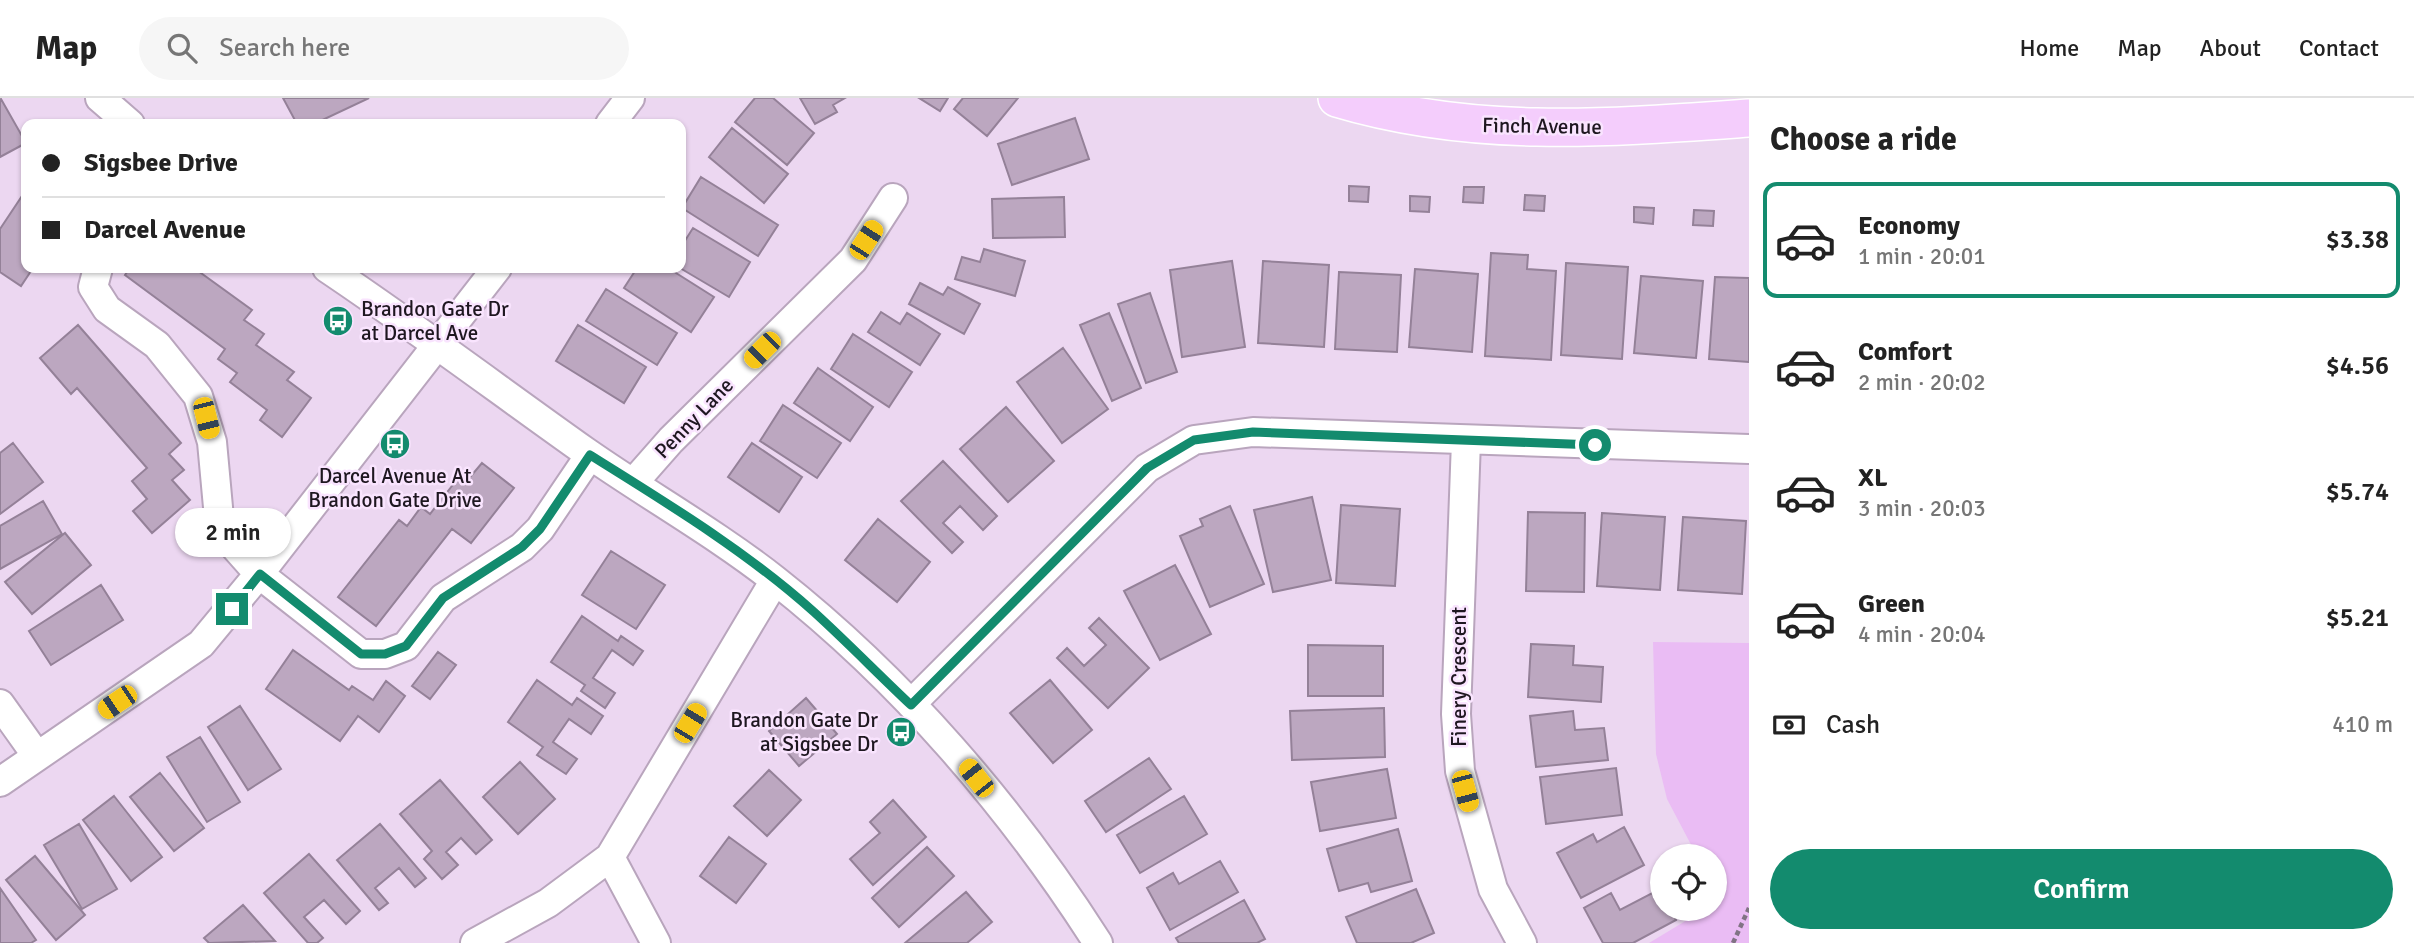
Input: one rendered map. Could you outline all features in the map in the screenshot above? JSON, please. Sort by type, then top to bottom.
[{"type":"main road","name":"Finch Avenue","points":[[1337,98],[1436,120],[1509,128],[1583,130],[1749,118]]},
{"type":"street","points":[[100,98],[124,119]]},
{"type":"street","points":[[614,119],[630,98]]},
{"type":"street","name":"Penny Lane","points":[[634,482],[671,440],[853,260],[893,198]]},
{"type":"street","points":[[97,273],[93,287],[107,309],[157,345],[198,396],[212,442],[219,518],[228,539],[260,574],[361,654],[385,654],[406,646],[443,598],[522,547],[540,529],[590,455]]},
{"type":"street","points":[[334,273],[590,455],[716,536],[813,612],[911,705],[961,758],[1054,877],[1098,943]]},
{"type":"street","points":[[0,782],[201,644],[260,574],[493,273]]},
{"type":"street","points":[[911,705],[1147,468],[1194,440],[1253,432],[1749,449]]},
{"type":"street","name":"Finery Crescent","points":[[1466,441],[1456,713],[1460,771],[1493,889],[1522,943]]},
{"type":"street","points":[[475,943],[548,903],[610,857],[775,580]]},
{"type":"street","points":[[0,704],[37,756]]},
{"type":"street","points":[[610,857],[656,943]]},
{"type":"path","points":[[1733,943],[1749,908]]},
{"type":"shaded area","points":[[1653,642],[1749,643],[1749,943],[1649,943],[1685,921],[1727,921],[1727,844],[1691,844],[1667,799],[1656,754]]},
{"type":"building","points":[[283,98],[369,98],[325,119],[294,119]]},
{"type":"building","points":[[755,98],[773,98],[814,133],[787,165],[735,122]]},
{"type":"building","points":[[800,98],[845,98],[833,105],[837,112],[815,124]]},
{"type":"building","points":[[919,98],[948,98],[940,111]]},
{"type":"building","points":[[963,98],[1018,98],[987,136],[954,109]]},
{"type":"building","points":[[0,100],[21,134],[21,146],[0,157]]},
{"type":"building","points":[[1075,118],[1089,159],[1012,185],[998,144]]},
{"type":"building","points":[[732,128],[788,174],[764,203],[709,157]]},
{"type":"building","points":[[701,177],[778,225],[758,256],[686,211],[686,201]]},
{"type":"building","points":[[1349,186],[1369,187],[1368,202],[1349,201]]},
{"type":"building","points":[[1464,187],[1484,187],[1483,203],[1463,202]]},
{"type":"building","points":[[1525,195],[1545,196],[1544,211],[1524,210]]},
{"type":"building","points":[[1410,196],[1430,197],[1429,212],[1410,211]]},
{"type":"building","points":[[1064,197],[1065,237],[993,238],[992,199]]},
{"type":"building","points":[[21,198],[21,273],[30,273],[21,286],[0,272],[0,229]]},
{"type":"building","points":[[1634,207],[1654,208],[1653,224],[1634,222]]},
{"type":"building","points":[[1694,210],[1714,211],[1713,226],[1693,225]]},
{"type":"building","points":[[693,228],[750,262],[729,297],[686,272],[686,239]]},
{"type":"building","points":[[984,249],[1025,261],[1015,296],[955,279],[962,257],[980,262]]},
{"type":"building","points":[[1491,253],[1528,255],[1527,269],[1556,271],[1551,360],[1485,356]]},
{"type":"building","points":[[1232,261],[1245,347],[1182,357],[1170,270]]},
{"type":"building","points":[[1263,261],[1329,265],[1324,347],[1258,343]]},
{"type":"building","points":[[1566,263],[1628,267],[1622,359],[1561,355]]},
{"type":"building","points":[[1415,269],[1478,274],[1472,352],[1409,347]]},
{"type":"building","points":[[1339,272],[1401,275],[1397,352],[1335,349]]},
{"type":"building","points":[[201,273],[252,310],[244,320],[264,334],[256,345],[294,372],[287,380],[311,398],[282,437],[260,420],[267,410],[230,382],[237,373],[218,359],[225,349],[125,275]]},
{"type":"building","points":[[634,273],[676,273],[714,297],[691,332],[624,288]]},
{"type":"building","points":[[1641,276],[1703,281],[1696,358],[1634,353]]},
{"type":"building","points":[[1715,277],[1749,278],[1749,362],[1709,359]]},
{"type":"building","points":[[920,283],[943,295],[948,287],[980,304],[964,334],[909,304]]},
{"type":"building","points":[[606,289],[677,333],[657,365],[586,321]]},
{"type":"building","points":[[1150,293],[1177,372],[1146,383],[1118,304]]},
{"type":"building","points":[[881,312],[900,324],[907,313],[940,334],[920,365],[868,332]]},
{"type":"building","points":[[1109,313],[1141,388],[1112,401],[1080,325]]},
{"type":"building","points":[[78,325],[181,443],[169,454],[184,470],[172,480],[190,500],[152,533],[133,511],[147,499],[132,481],[147,468],[77,388],[71,394],[40,358]]},
{"type":"building","points":[[578,325],[646,367],[624,403],[556,361]]},
{"type":"building","points":[[853,334],[912,372],[889,407],[831,369]]},
{"type":"building","points":[[1063,348],[1108,409],[1062,443],[1017,382]]},
{"type":"building","points":[[818,368],[873,407],[850,441],[794,403]]},
{"type":"building","points":[[783,405],[841,443],[817,478],[760,441]]},
{"type":"building","points":[[1006,407],[1054,461],[1008,502],[960,449]]},
{"type":"building","points":[[13,443],[43,482],[0,514],[0,453]]},
{"type":"building","points":[[752,443],[802,477],[779,512],[728,477]]},
{"type":"building","points":[[943,461],[997,516],[983,530],[960,506],[943,523],[963,542],[952,553],[901,501]]},
{"type":"building","points":[[482,463],[514,488],[471,543],[452,529],[376,626],[338,597],[399,520],[407,526],[421,507],[430,514],[459,477],[466,482]]},
{"type":"building","points":[[1312,497],[1331,580],[1273,592],[1254,510]]},
{"type":"building","points":[[43,501],[62,534],[0,569],[0,526]]},
{"type":"building","points":[[1341,505],[1400,509],[1395,586],[1336,583]]},
{"type":"building","points":[[1230,506],[1264,584],[1210,607],[1180,536],[1203,526],[1200,519]]},
{"type":"building","points":[[1528,512],[1585,513],[1584,592],[1526,591]]},
{"type":"building","points":[[1602,513],[1665,517],[1660,590],[1597,586]]},
{"type":"building","points":[[1683,517],[1746,521],[1742,594],[1678,590]]},
{"type":"building","points":[[878,519],[930,562],[897,602],[845,560]]},
{"type":"building","points":[[65,533],[91,565],[32,614],[5,582]]},
{"type":"building","points":[[611,551],[665,585],[636,629],[582,595]]},
{"type":"building","points":[[1175,565],[1211,634],[1160,660],[1124,591]]},
{"type":"building","points":[[101,585],[123,620],[51,665],[29,631]]},
{"type":"building","points":[[582,616],[618,641],[621,636],[643,651],[633,665],[612,650],[593,678],[615,693],[605,708],[581,691],[585,685],[551,662]]},
{"type":"building","points":[[1099,618],[1149,668],[1108,708],[1057,658],[1067,648],[1084,666],[1106,645],[1089,628]]},
{"type":"building","points":[[1531,644],[1574,646],[1573,665],[1603,667],[1601,702],[1528,697]]},
{"type":"building","points":[[1308,645],[1383,646],[1383,696],[1308,696]]},
{"type":"building","points":[[293,650],[349,690],[352,686],[373,700],[386,681],[405,696],[379,732],[358,716],[340,741],[266,689]]},
{"type":"building","points":[[438,652],[456,665],[430,699],[412,686]]},
{"type":"building","points":[[537,680],[572,705],[577,698],[603,716],[591,734],[569,719],[553,742],[577,759],[566,774],[537,755],[543,747],[508,722]]},
{"type":"building","points":[[1050,680],[1092,730],[1053,763],[1010,713]]},
{"type":"building","points":[[806,698],[837,734],[799,766],[769,731]]},
{"type":"building","points":[[240,706],[281,769],[248,790],[208,727]]},
{"type":"building","points":[[1384,708],[1385,757],[1292,760],[1290,711]]},
{"type":"building","points":[[1573,711],[1575,730],[1604,728],[1608,760],[1536,767],[1530,716]]},
{"type":"building","points":[[200,737],[240,802],[207,822],[167,757]]},
{"type":"building","points":[[1149,758],[1171,789],[1106,832],[1085,801]]},
{"type":"building","points":[[520,762],[555,799],[518,834],[483,797]]},
{"type":"building","points":[[1616,768],[1622,815],[1546,824],[1540,777]]},
{"type":"building","points":[[1387,769],[1396,818],[1320,831],[1311,782]]},
{"type":"building","points":[[769,770],[801,800],[767,836],[734,806]]},
{"type":"building","points":[[160,773],[204,828],[174,851],[130,797]]},
{"type":"building","points":[[440,780],[492,840],[476,854],[461,838],[446,852],[458,865],[442,879],[424,859],[432,851],[400,814]]},
{"type":"building","points":[[114,796],[162,857],[131,881],[83,820]]},
{"type":"building","points":[[1184,796],[1207,834],[1140,873],[1117,835]]},
{"type":"building","points":[[893,800],[926,837],[873,885],[850,859],[880,833],[870,822]]},
{"type":"building","points":[[79,824],[117,889],[82,909],[44,845]]},
{"type":"building","points":[[380,824],[426,878],[415,887],[399,868],[375,888],[388,903],[379,910],[337,860]]},
{"type":"building","points":[[1624,827],[1644,865],[1581,898],[1557,853],[1593,834],[1597,842]]},
{"type":"building","points":[[1398,829],[1412,881],[1371,892],[1368,883],[1339,891],[1327,849]]},
{"type":"building","points":[[729,837],[766,864],[736,903],[700,876]]},
{"type":"building","points":[[927,847],[954,876],[899,927],[872,898]]},
{"type":"building","points":[[309,854],[360,911],[346,924],[324,900],[304,917],[323,938],[317,943],[308,943],[264,893]]},
{"type":"building","points":[[35,856],[85,915],[56,940],[6,880]]},
{"type":"building","points":[[1220,861],[1238,892],[1170,930],[1147,888],[1173,873],[1179,884]]},
{"type":"building","points":[[0,888],[36,940],[31,943],[0,943]]},
{"type":"building","points":[[1416,889],[1434,933],[1411,943],[1357,943],[1346,917]]},
{"type":"building","points":[[966,892],[992,922],[967,943],[905,943]]},
{"type":"building","points":[[1611,893],[1620,910],[1650,894],[1650,921],[1674,921],[1633,943],[1603,943],[1584,908]]},
{"type":"building","points":[[1244,900],[1265,939],[1257,943],[1179,943],[1176,938]]},
{"type":"building","points":[[243,905],[275,941],[209,943],[204,938]]},
{"type":"place","name":"Brandon Gate Dr at Darcel Ave","points":[[338,321]]},
{"type":"place","name":"Darcel Avenue At Brandon Gate Drive","points":[[395,444]]},
{"type":"place","name":"Brandon Gate Dr at Sigsbee Dr","points":[[901,732]]},
{"type":"route","points":[[232,609],[260,574],[361,654],[385,654],[406,646],[443,598],[522,547],[540,529],[590,455],[716,536],[775,580],[813,612],[911,705],[1147,468],[1194,440],[1253,432],[1595,445]]}]
